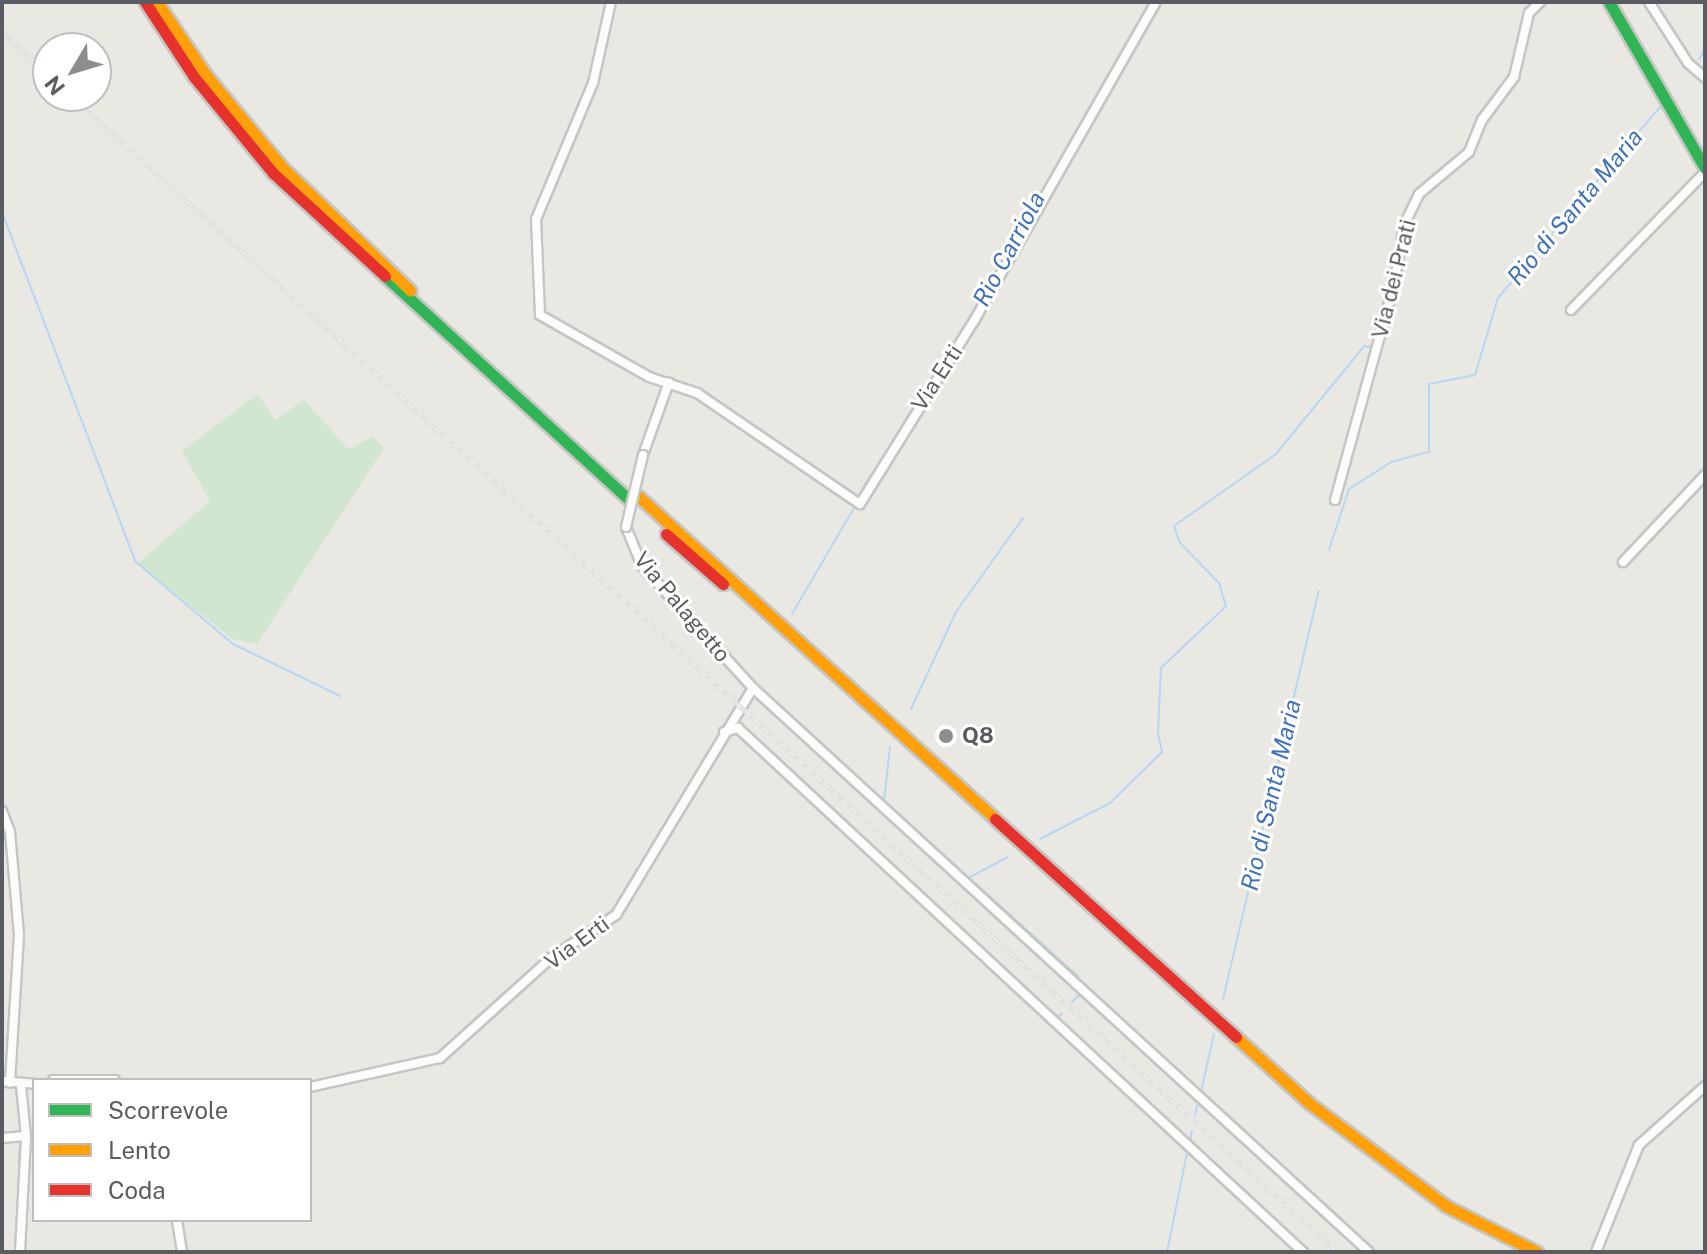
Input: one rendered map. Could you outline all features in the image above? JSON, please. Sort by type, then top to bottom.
[{"type":"main road","points":[[145,2],[194,77],[273,173],[1325,1128],[1443,1215],[1518,1252]]},
{"type":"main road","points":[[157,2],[240,119],[311,198],[633,498],[1309,1103],[1426,1192],[1537,1252]]},
{"type":"main road","points":[[1613,3],[1704,166]]},
{"type":"street","points":[[599,2],[609,6],[593,83],[536,219],[538,306],[545,319],[649,377],[669,382]]},
{"type":"street","name":"Via Erti","points":[[669,382],[697,393],[860,504],[974,321],[1156,2]]},
{"type":"street","name":"Via dei Prati","points":[[1335,500],[1395,280],[1404,225],[1419,194],[1469,152],[1482,120],[1514,77],[1529,13],[1540,2]]},
{"type":"street","points":[[1649,2],[1688,63],[1705,78]]},
{"type":"street","points":[[1571,310],[1704,166]]},
{"type":"street","name":"Via Palagetto","points":[[669,382],[643,455],[626,527],[636,559],[753,688],[1369,1252]]},
{"type":"street","points":[[1623,562],[1705,475]]},
{"type":"street","name":"Via Erti","points":[[312,1087],[440,1058],[551,958],[616,915],[753,688]]},
{"type":"street","points":[[724,732],[738,728],[1303,1252]]},
{"type":"street","points":[[2,811],[10,832],[19,935],[6,1082],[21,1086],[32,1084]]},
{"type":"street","points":[[20,1252],[26,1136],[21,1086]]},
{"type":"street","points":[[1596,1250],[1639,1145],[1705,1086]]},
{"type":"street","points":[[2,1138],[26,1136]]},
{"type":"street","points":[[177,1222],[182,1252]]},
{"type":"green space","points":[[258,394],[275,420],[304,400],[348,449],[373,437],[384,448],[257,644],[233,639],[137,564],[210,501],[182,451]]},
{"type":"waterway","name":"Rio Carriola","points":[[1099,94],[1145,13]]},
{"type":"waterway","name":"Rio di Santa Maria","points":[[1699,59],[1705,49]]},
{"type":"waterway","points":[[1008,254],[1092,107]]},
{"type":"waterway","name":"Rio di Santa Maria","points":[[1329,550],[1349,489],[1391,462],[1429,452],[1429,384],[1475,375],[1498,298],[1660,107]]},
{"type":"waterway","points":[[2,212],[136,562],[233,644],[340,696]]},
{"type":"waterway","name":"Rio Carriola","points":[[883,459],[962,332]]},
{"type":"waterway","points":[[1040,839],[1110,803],[1162,752],[1158,733],[1161,668],[1226,606],[1219,583],[1180,543],[1174,526],[1276,454],[1364,346],[1372,347]]},
{"type":"waterway","name":"Rio Carriola","points":[[792,614],[854,508]]},
{"type":"waterway","points":[[911,709],[956,612],[1023,518]]},
{"type":"waterway","name":"Rio di Santa Maria","points":[[1223,999],[1319,591]]},
{"type":"waterway","points":[[890,747],[884,801],[1078,976],[1075,981]]},
{"type":"waterway","points":[[970,877],[1008,857]]},
{"type":"waterway","points":[[1072,1002],[1080,994],[1073,986]]},
{"type":"waterway","points":[[1047,1009],[1057,1018],[1061,1014]]},
{"type":"waterway","name":"Rio di Santa Maria","points":[[1201,1092],[1214,1034]]},
{"type":"waterway","name":"Rio di Santa Maria","points":[[1195,1115],[1198,1102]]},
{"type":"waterway","name":"Rio di Santa Maria","points":[[1190,1142],[1192,1131]]},
{"type":"waterway","name":"Rio di Santa Maria","points":[[1167,1252],[1188,1148]]},
{"type":"waterway","points":[[19,1151],[19,1199]]},
{"type":"waterway","points":[[15,1252],[18,1209]]},
{"type":"railway","points":[[2,32],[32,59]]},
{"type":"railway","points":[[90,112],[1338,1252]]},
{"type":"traffic: fast","points":[[1609,2],[1705,168]]},
{"type":"traffic: fast","points":[[385,276],[628,499]]},
{"type":"traffic: slow","points":[[157,2],[206,75],[282,167],[410,290]]},
{"type":"traffic: slow","points":[[638,496],[995,819]]},
{"type":"traffic: slow","points":[[1236,1037],[1309,1103],[1446,1206],[1537,1252]]},
{"type":"traffic: jam","points":[[145,2],[194,77],[273,173],[385,276]]},
{"type":"traffic: jam","points":[[666,534],[723,584]]},
{"type":"traffic: jam","points":[[995,819],[1236,1037]]},
{"type":"place","name":"Q8","points":[[946,736]]}]
